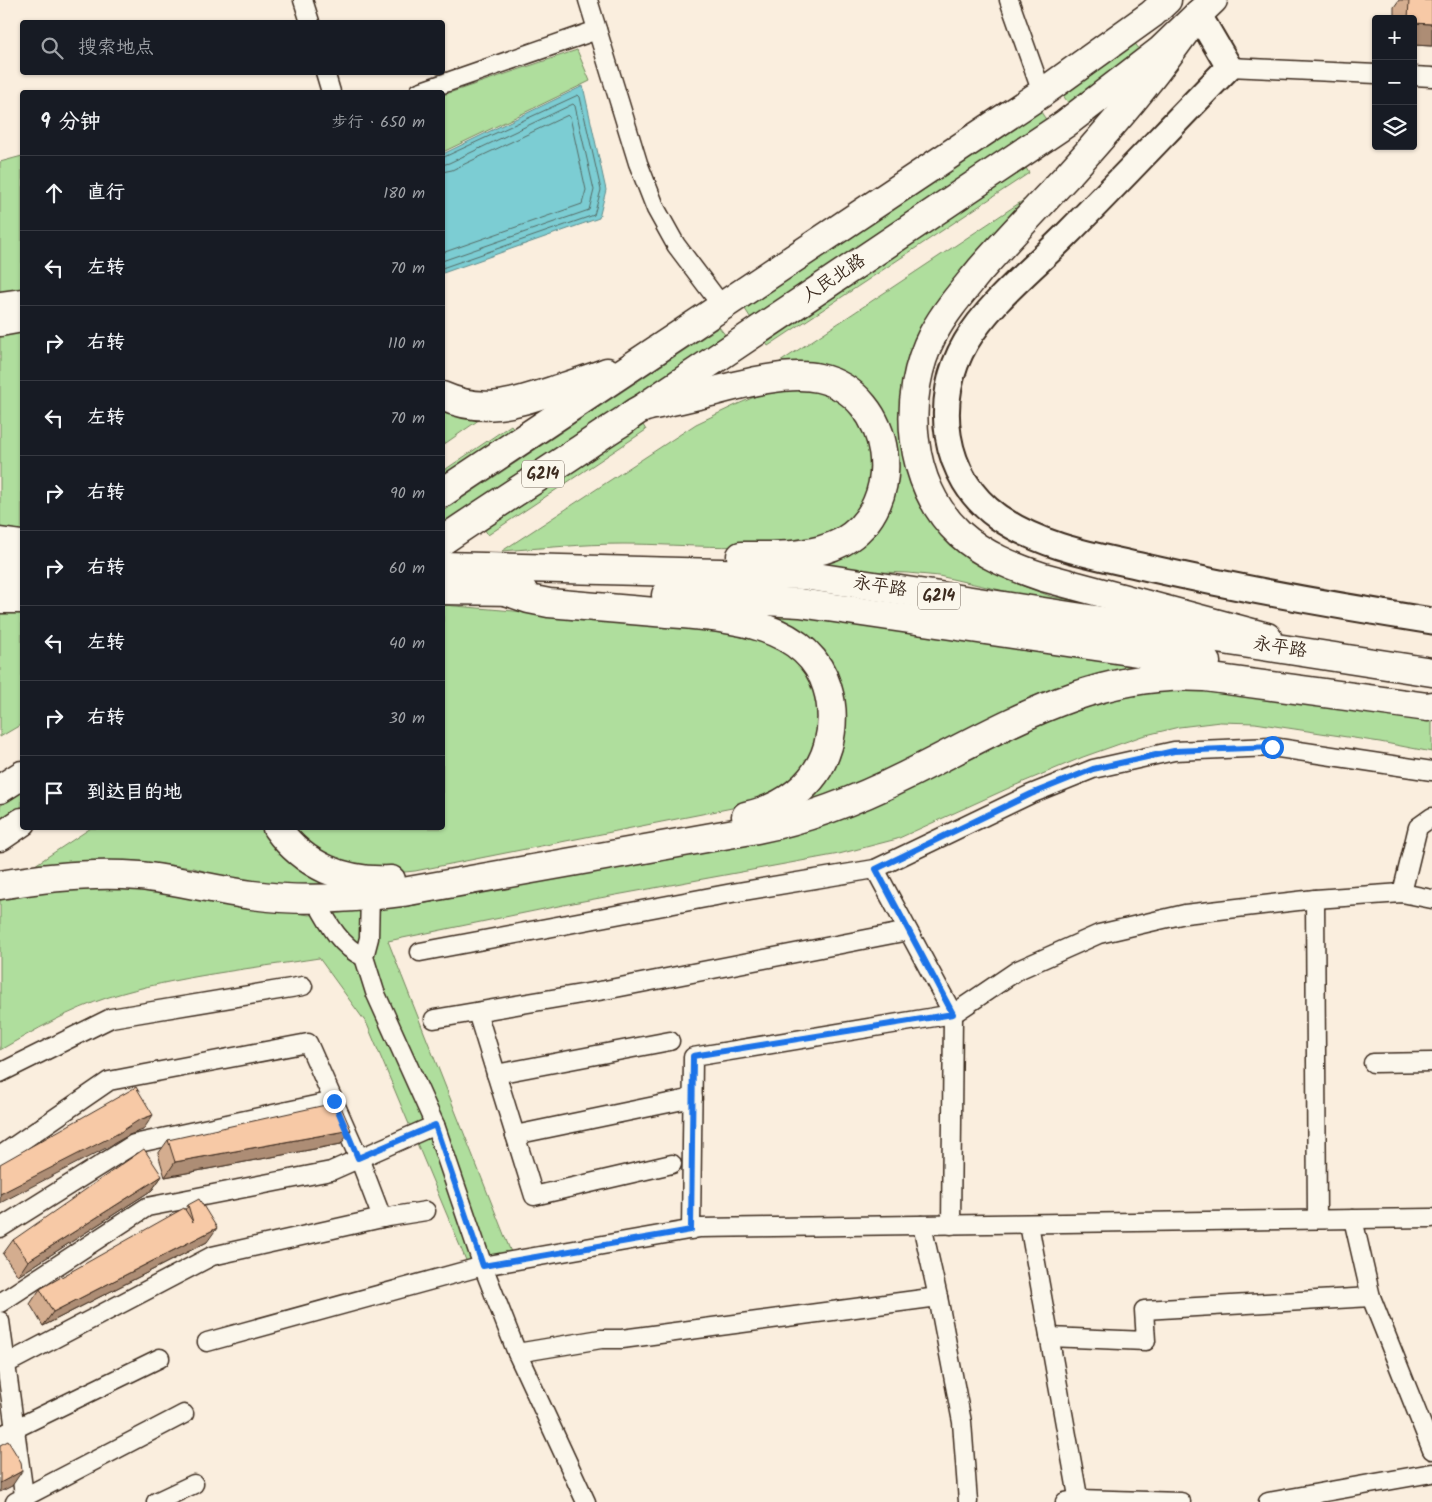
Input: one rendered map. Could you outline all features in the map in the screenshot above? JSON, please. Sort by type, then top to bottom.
[{"type":"main road","points":[[445,491],[1042,93],[1152,14],[1167,0]]},
{"type":"main road","points":[[1205,7],[1146,85],[1069,174],[997,251],[944,316],[926,350],[916,385],[913,415],[918,456],[931,495],[944,517],[969,542],[1000,560],[1054,580],[1353,660]]},
{"type":"main road","name":"人民北路","points":[[445,539],[1065,124],[1161,50],[1205,7]]},
{"type":"main road","points":[[1042,93],[1065,124]]},
{"type":"main road","points":[[0,306],[20,303]]},
{"type":"main road","points":[[722,306],[746,338]]},
{"type":"main road","points":[[0,322],[20,318]]},
{"type":"main road","points":[[445,397],[460,403],[478,406],[512,404],[606,373],[659,349]]},
{"type":"main road","points":[[527,568],[590,557],[639,554],[776,556],[810,552],[840,543],[852,535],[863,526],[877,504],[884,478],[885,465],[883,445],[877,426],[867,409],[854,394],[831,381],[809,376],[785,377],[642,408]]},
{"type":"main road","points":[[0,542],[20,545]]},
{"type":"main road","points":[[0,562],[20,562]]},
{"type":"main road","name":"永平路","points":[[445,566],[804,575],[1432,672]]},
{"type":"main road","points":[[0,584],[20,584]]},
{"type":"main road","name":"永平路","points":[[445,590],[641,593],[800,603],[1432,695]]},
{"type":"main road","points":[[279,830],[300,854],[328,870],[356,879],[396,880],[756,814],[792,797],[810,781],[820,766],[830,737],[832,714],[829,693],[823,675],[814,661],[802,648],[787,638],[734,620],[549,603],[506,591]]},
{"type":"main road","points":[[0,599],[20,599]]},
{"type":"main road","points":[[0,885],[58,877],[124,875],[168,880],[258,896],[316,900],[370,896],[403,892],[779,824],[826,810],[879,788],[1053,703],[1098,688],[1143,678],[1205,676],[1428,707],[1432,706]]},
{"type":"main road","points":[[0,778],[20,773]]},
{"type":"main road","points":[[0,790],[20,775]]},
{"type":"main road","points":[[0,837],[20,823]]},
{"type":"street","points":[[303,0],[309,20]]},
{"type":"street","points":[[588,0],[638,163],[656,209],[676,245],[722,306]]},
{"type":"street","points":[[1009,0],[1042,93]]},
{"type":"street","points":[[1205,7],[1229,67]]},
{"type":"street","points":[[425,90],[597,30]]},
{"type":"street","points":[[1372,74],[1229,67],[1066,235],[991,309],[974,329],[958,358],[948,392],[948,429],[954,460],[967,486],[988,509],[1020,530],[1056,546],[1259,592],[1432,621]]},
{"type":"street","points":[[326,75],[330,90]]},
{"type":"street","points":[[1417,76],[1432,77]]},
{"type":"street","points":[[420,952],[732,893],[876,869],[1031,794],[1093,769],[1174,751],[1272,747],[1432,771]]},
{"type":"street","points":[[1402,894],[1418,827],[1432,817]]},
{"type":"street","points":[[876,869],[953,1014],[951,1225]]},
{"type":"street","points":[[691,1230],[693,1056],[953,1014],[1018,970],[1099,934],[1185,914],[1315,899],[1402,894],[1432,899]]},
{"type":"street","points":[[370,896],[369,938],[364,957],[375,992],[435,1125],[483,1266],[517,1353],[586,1502]]},
{"type":"street","points":[[1315,899],[1317,1220]]},
{"type":"street","points":[[316,900],[327,921],[344,943],[354,953],[364,957]]},
{"type":"street","points":[[434,1019],[908,931]]},
{"type":"street","points":[[0,1074],[111,1018],[303,986]]},
{"type":"street","points":[[476,1012],[534,1196],[672,1164]]},
{"type":"street","points":[[496,1074],[670,1041]]},
{"type":"street","points":[[0,1156],[109,1081],[308,1042],[382,1218]]},
{"type":"street","points":[[1373,1063],[1432,1062]]},
{"type":"street","points":[[515,1136],[693,1098]]},
{"type":"street","points":[[0,1228],[134,1144],[334,1101]]},
{"type":"street","points":[[0,1303],[147,1207],[331,1170],[435,1125]]},
{"type":"street","points":[[6,1364],[212,1256],[382,1218],[426,1211]]},
{"type":"street","points":[[207,1342],[483,1266],[700,1228],[1432,1218]]},
{"type":"street","points":[[1353,1219],[1371,1297],[1432,1450]]},
{"type":"street","points":[[1029,1224],[1050,1337],[1074,1501],[1181,1502]]},
{"type":"street","points":[[922,1225],[962,1422],[968,1502]]},
{"type":"street","points":[[517,1353],[601,1339],[622,1339],[938,1297]]},
{"type":"street","points":[[1050,1337],[1146,1341],[1144,1310],[1371,1297]]},
{"type":"street","points":[[1,1332],[6,1364],[7,1433],[21,1500],[184,1414]]},
{"type":"street","points":[[7,1433],[160,1358]]},
{"type":"street","points":[[1268,1502],[1432,1473]]},
{"type":"street","points":[[156,1502],[194,1484]]},
{"type":"green space","points":[[1132,39],[1139,49],[1069,104],[1062,94]]},
{"type":"green space","points":[[577,50],[590,81],[445,151],[445,94]]},
{"type":"green space","points":[[1039,109],[1047,121],[752,320],[745,309]]},
{"type":"green space","points":[[20,157],[20,291],[0,293],[0,162]]},
{"type":"green space","points":[[1026,168],[1029,173],[768,346],[765,341]]},
{"type":"green space","points":[[1054,180],[966,267],[901,423],[992,571],[1018,584],[1050,596],[1163,617],[1035,598],[939,576],[803,569],[822,561],[896,465],[896,446],[891,428],[883,411],[817,367],[780,362]]},
{"type":"green space","points":[[20,325],[20,531],[0,529],[0,329]]},
{"type":"green space","points":[[719,327],[726,336],[445,524],[445,510]]},
{"type":"green space","points":[[804,387],[823,393],[846,406],[858,420],[869,444],[872,460],[871,477],[867,493],[860,508],[850,521],[837,531],[822,538],[799,543],[774,545],[724,547],[608,544],[502,551],[696,424],[766,392]]},
{"type":"green space","points":[[445,408],[483,417],[445,444]]},
{"type":"green space","points":[[511,425],[514,429],[445,476],[445,470]]},
{"type":"green space","points":[[643,425],[646,430],[488,535],[485,530]]},
{"type":"green space","points":[[445,605],[737,630],[771,639],[800,660],[819,702],[818,731],[806,763],[798,773],[773,792],[737,807],[415,871],[395,873],[334,864],[292,830],[445,830]]},
{"type":"green space","points":[[758,610],[1173,664],[1058,689],[1033,698],[978,723],[912,760],[813,806],[807,800],[844,723]]},
{"type":"green space","points":[[0,611],[20,611],[20,725],[0,737]]},
{"type":"green space","points":[[1169,686],[1432,720],[1432,752],[1255,723],[1220,722],[1179,727],[1142,736],[1083,757],[897,839],[839,854],[578,902],[388,941],[516,1265],[473,1277],[367,1024],[319,958],[187,978],[109,997],[67,1014],[0,1050],[0,897],[107,883],[309,915],[410,906],[774,837],[816,827],[844,818],[876,804],[1071,708]]},
{"type":"green space","points":[[20,792],[20,807],[0,821],[0,806]]},
{"type":"green space","points":[[88,830],[269,830],[330,883],[328,889],[235,881],[194,868],[135,861],[99,861],[29,869]]},
{"type":"water","points":[[583,86],[606,190],[599,218],[445,272],[445,153]]},
{"type":"building","points":[[1409,0],[1432,0],[1432,24],[1417,23],[1417,15],[1408,15]]},
{"type":"building","points":[[136,1087],[153,1115],[139,1120],[119,1133],[0,1194],[0,1164]]},
{"type":"building","points":[[339,1102],[351,1130],[175,1162],[168,1140]]},
{"type":"building","points":[[144,1149],[162,1176],[28,1261],[13,1240]]},
{"type":"building","points":[[199,1199],[217,1228],[53,1312],[40,1289],[184,1208],[193,1222],[188,1205]]},
{"type":"building","points":[[8,1441],[21,1462],[22,1471],[0,1483],[0,1445]]},
{"type":"route","points":[[334,1101],[358,1158],[435,1125],[483,1266],[691,1230],[693,1056],[953,1014],[876,869],[1031,794],[1093,769],[1174,751],[1272,747]]}]
